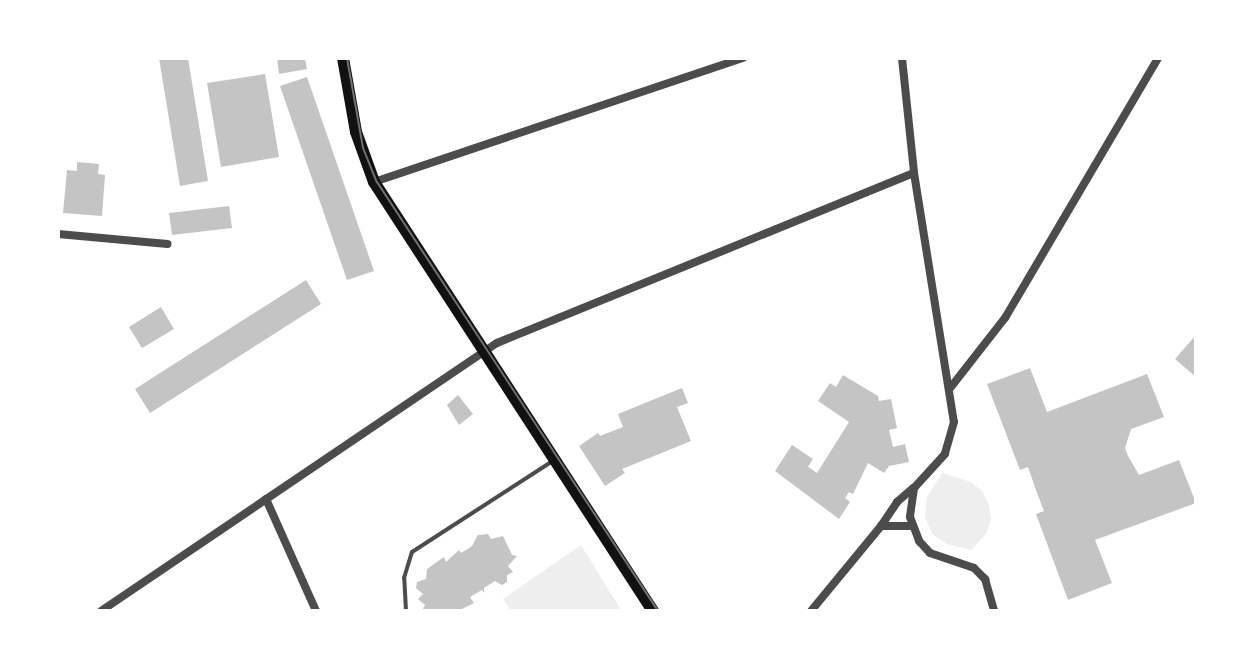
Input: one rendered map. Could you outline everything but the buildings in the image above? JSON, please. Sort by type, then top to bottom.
[{"type":"main road","points":[[343,58],[356,132],[374,182],[653,611]]},
{"type":"street","points":[[374,182],[743,58]]},
{"type":"street","points":[[811,611],[897,502],[945,454],[954,422],[951,387],[914,173],[902,58]]},
{"type":"street","points":[[951,387],[1005,318],[1158,58]]},
{"type":"street","points":[[101,611],[484,352],[914,173]]},
{"type":"street","points":[[58,234],[168,244]]},
{"type":"street","points":[[914,488],[911,526],[930,553],[974,568],[985,579],[994,611]]},
{"type":"street","points":[[266,499],[316,611]]},
{"type":"street","points":[[881,526],[911,526]]},
{"type":"lane","points":[[406,611],[404,578],[412,552],[555,460]]},
{"type":"shaded area","points":[[942,473],[971,482],[982,491],[989,505],[991,519],[986,534],[971,550],[947,544],[932,534],[925,517],[927,497]]},
{"type":"shaded area","points":[[581,545],[621,610],[511,611],[503,599]]},
{"type":"tram line","points":[[347,58],[363,148],[377,182],[658,611]]}]
